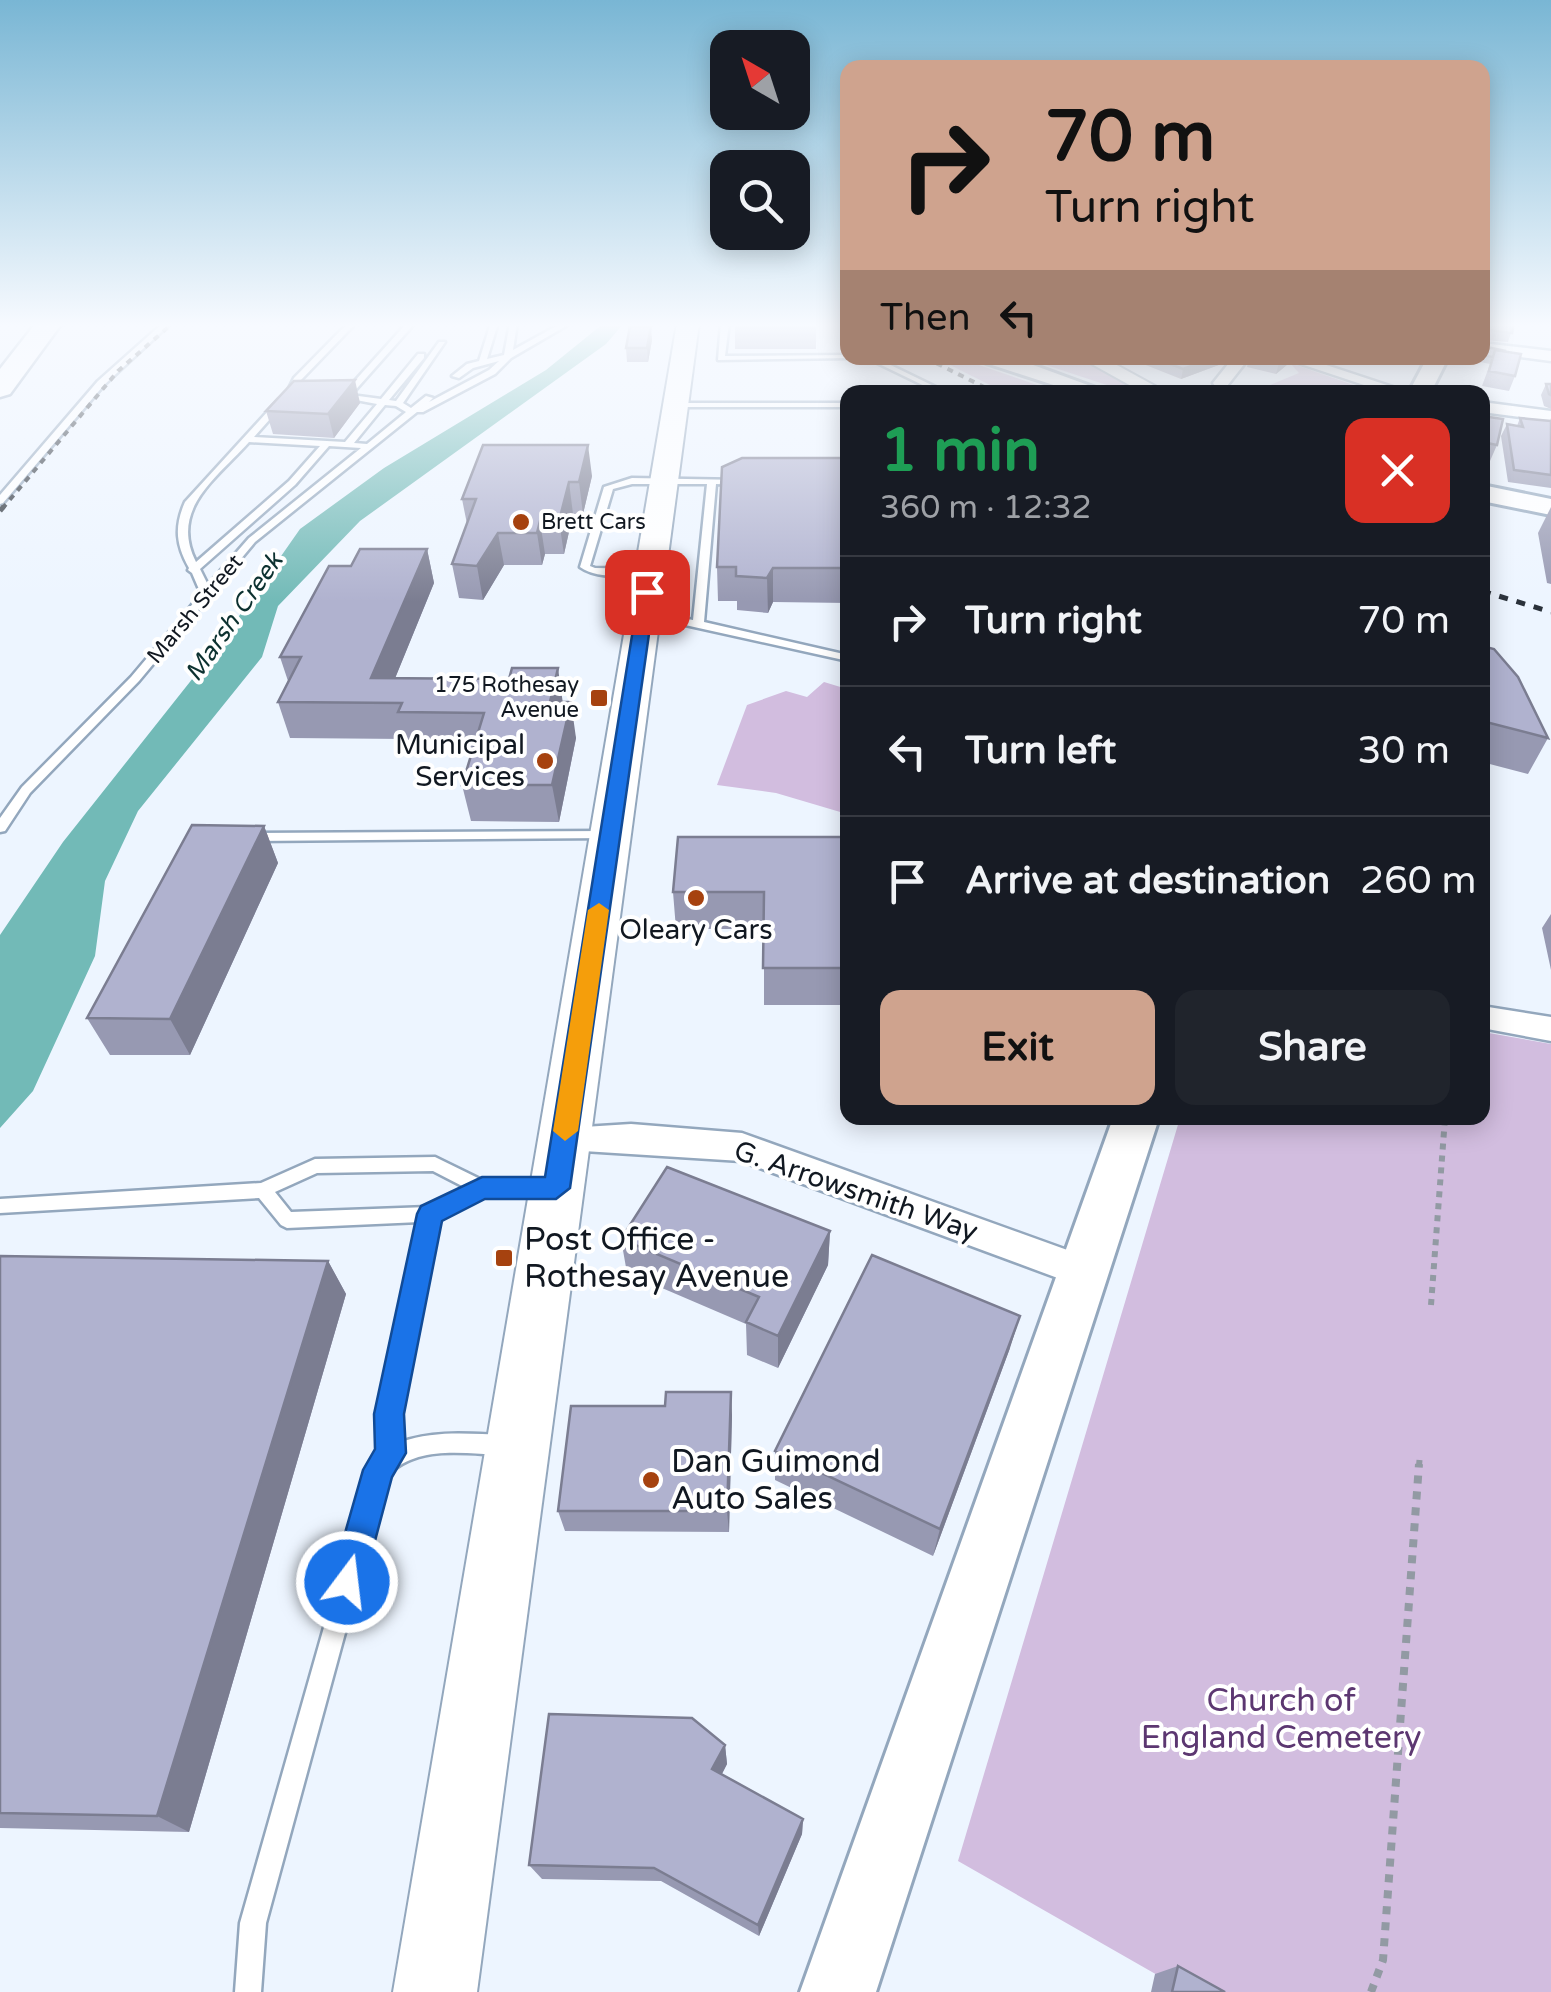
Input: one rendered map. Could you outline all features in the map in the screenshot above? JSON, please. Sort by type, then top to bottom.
[{"type":"main road","points":[[434,1992],[647,592],[688,482],[677,416]]},
{"type":"main road","points":[[1490,494],[1551,507]]},
{"type":"main road","points":[[838,1992],[1134,1125]]},
{"type":"street","points":[[1490,1019],[1551,1030]]},
{"type":"street","name":"G. Arrowsmith Way","points":[[560,1164],[630,1138],[742,1147],[1082,1271]]},
{"type":"lane","points":[[0,502],[72,416]]},
{"type":"lane","points":[[207,595],[182,542],[181,520],[188,504],[266,416]]},
{"type":"lane","points":[[349,443],[370,416]]},
{"type":"lane","name":"Marsh Street","points":[[0,828],[12,807],[135,680],[252,540],[406,416]]},
{"type":"lane","points":[[245,438],[366,446]]},
{"type":"lane","points":[[193,570],[292,483],[328,442]]},
{"type":"lane","points":[[698,624],[688,482],[758,482]]},
{"type":"lane","points":[[647,592],[698,624],[840,656]]},
{"type":"lane","points":[[0,818],[12,807]]},
{"type":"lane","points":[[239,837],[610,834]]},
{"type":"lane","points":[[0,1206],[264,1190],[314,1166],[435,1164],[482,1188]]},
{"type":"lane","points":[[264,1190],[287,1220],[430,1214],[482,1188],[560,1164]]},
{"type":"lane","points":[[391,1453],[389,1414],[430,1214]]},
{"type":"lane","points":[[248,1992],[253,1923],[378,1470],[391,1453],[408,1446],[518,1444]]},
{"type":"path","points":[[1431,1305],[1444,1125]]},
{"type":"path","points":[[1371,1992],[1383,1960],[1420,1454]]},
{"type":"green space","points":[[824,682],[840,687],[840,812],[776,793],[717,785],[747,705],[786,691],[807,697]]},
{"type":"green space","name":"Church of England Cemetery","points":[[1490,1033],[1551,1044],[1551,1992],[1187,1992],[958,1861],[1178,1125],[1490,1125]]},
{"type":"shaded area","points":[[470,416],[506,416],[360,521],[278,606],[262,657],[138,811],[105,881],[95,956],[33,1091],[0,1128],[0,935],[63,842],[216,649],[300,529],[384,468]]},
{"type":"building","points":[[1490,417],[1503,419],[1497,445],[1490,444]]},
{"type":"building","points":[[1520,418],[1551,421],[1551,475],[1514,470],[1507,424],[1523,427]]},
{"type":"building","points":[[483,445],[588,445],[579,482],[569,482],[559,521],[540,521],[537,533],[498,533],[477,566],[452,564],[476,499],[462,499]]},
{"type":"building","points":[[742,458],[840,458],[840,568],[773,568],[767,578],[736,576],[736,567],[717,567],[722,467]]},
{"type":"building","points":[[360,549],[427,549],[371,678],[509,679],[512,668],[558,668],[550,702],[571,702],[552,785],[462,785],[484,713],[398,712],[402,703],[278,702],[301,657],[280,657],[329,566],[351,566]]},
{"type":"building","points":[[1490,648],[1518,677],[1548,738],[1490,723]]},
{"type":"building","points":[[192,825],[264,826],[170,1019],[87,1018]]},
{"type":"building","points":[[678,837],[840,837],[840,968],[763,968],[764,892],[673,892]]},
{"type":"building","points":[[667,1167],[830,1231],[778,1336],[746,1322],[759,1297],[621,1239]]},
{"type":"building","points":[[872,1255],[1020,1316],[940,1529],[775,1451]]},
{"type":"building","points":[[0,1256],[328,1261],[157,1816],[0,1813]]},
{"type":"building","name":"Dan Guimond Auto Sales","points":[[666,1392],[731,1392],[727,1511],[558,1511],[571,1406],[665,1406]]},
{"type":"building","points":[[549,1714],[692,1718],[725,1745],[712,1769],[803,1819],[758,1925],[654,1868],[529,1865]]},
{"type":"building","points":[[1178,1966],[1225,1992],[1172,1992]]},
{"type":"railway","points":[[2,509],[80,416]]},
{"type":"railway","points":[[0,511],[4,506]]},
{"type":"railway","points":[[1490,593],[1551,612]]},
{"type":"slow traffic","points":[[565,1131],[599,910]]},
{"type":"place","name":"Brett Cars","points":[[521,522]]},
{"type":"place","name":"175 Rothesay Avenue","points":[[599,698]]},
{"type":"place","name":"Municipal Services","points":[[545,761]]},
{"type":"place","name":"Oleary Cars","points":[[696,898]]},
{"type":"place","name":"Post Office - Rothesay Avenue","points":[[504,1258]]},
{"type":"place","name":"Dan Guimond Auto Sales","points":[[651,1480]]},
{"type":"route","points":[[347,1582],[378,1470],[391,1453],[389,1414],[430,1214],[482,1188],[556,1188],[647,592]]},
{"type":"water label","name":"Marsh Creek","points":[[234,617]]}]
